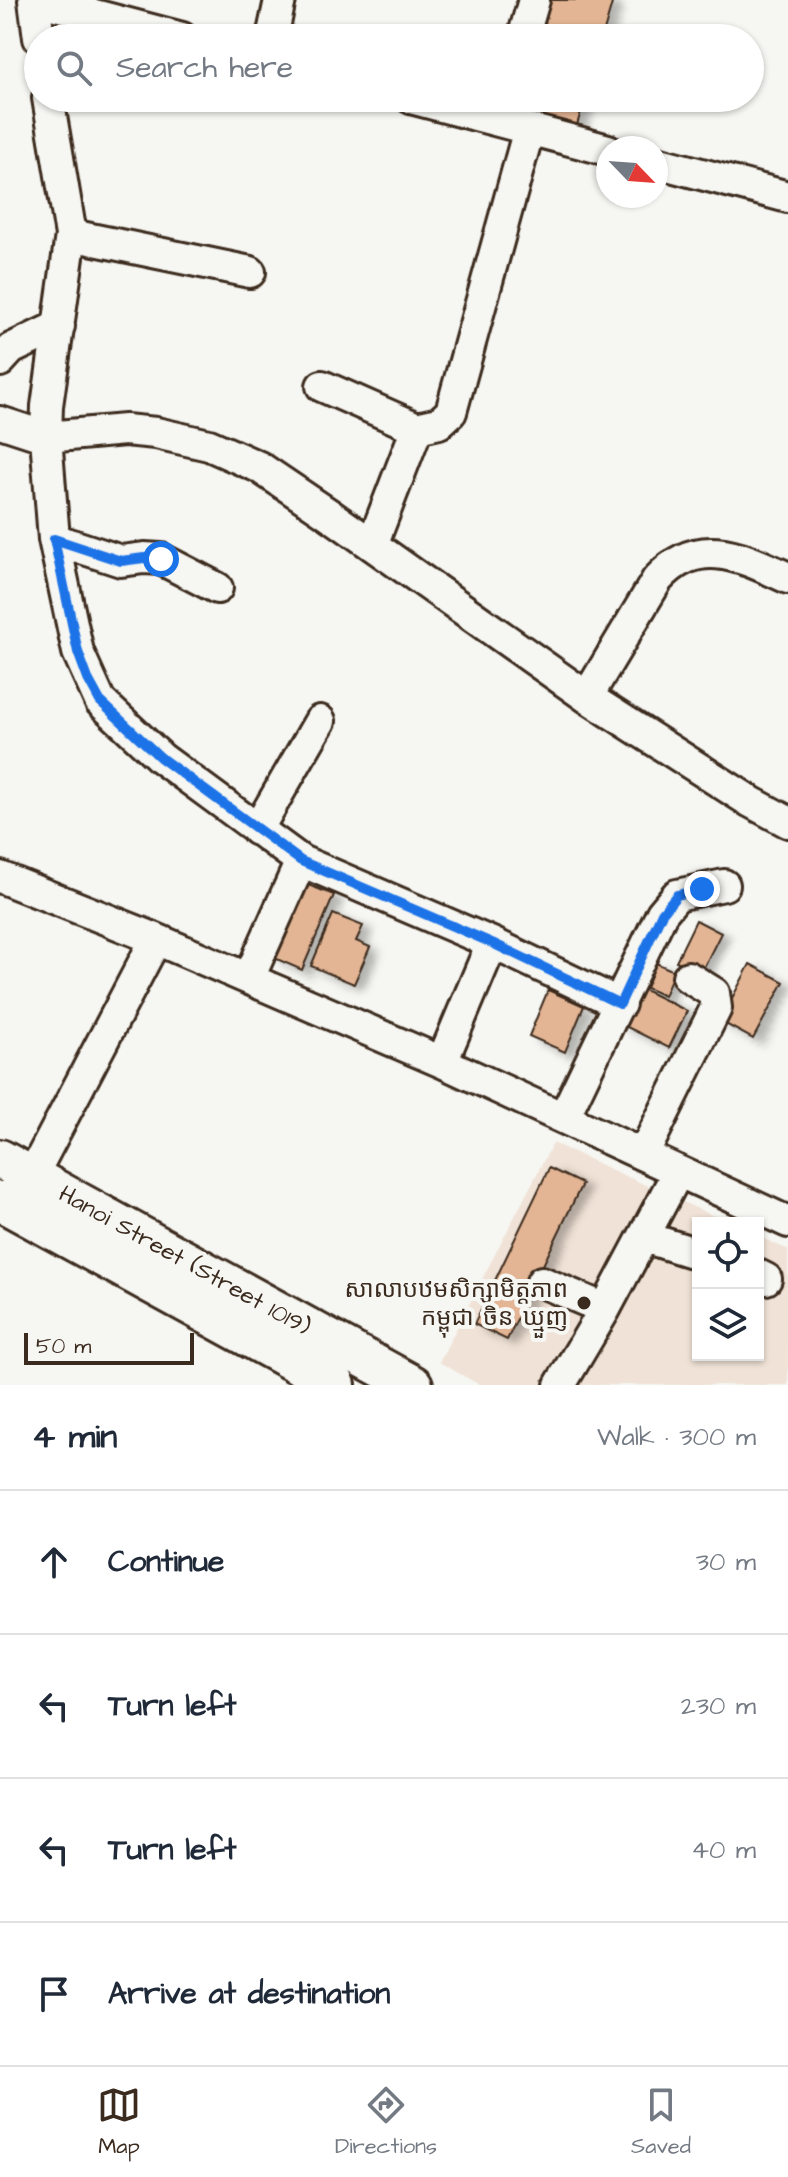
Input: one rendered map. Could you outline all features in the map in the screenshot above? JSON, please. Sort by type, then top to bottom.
[{"type":"main road","name":"Hanoi Street (Street 1019)","points":[[16,1168],[218,1300],[336,1385]]},
{"type":"main road","name":"Hanoi Street (Street 1019)","points":[[0,1201],[413,1385]]},
{"type":"street","points":[[38,24],[36,0],[128,24]]},
{"type":"street","points":[[275,24],[280,0]]},
{"type":"street","points":[[527,24],[534,0]]},
{"type":"street","points":[[50,112],[71,235],[47,406],[46,437],[54,539],[78,652],[100,701],[161,758],[301,861],[492,943],[620,1004]]},
{"type":"street","points":[[490,112],[512,116],[596,146]]},
{"type":"street","points":[[322,386],[417,428],[439,423],[451,412],[512,116]]},
{"type":"street","points":[[668,165],[788,197]]},
{"type":"street","points":[[71,235],[250,272]]},
{"type":"street","points":[[0,361],[11,349],[59,326]]},
{"type":"street","points":[[0,422],[46,437],[125,430],[156,433],[209,445],[259,467],[587,697],[751,802],[788,822]]},
{"type":"street","points":[[372,545],[417,428]]},
{"type":"street","points":[[54,539],[121,561],[161,559],[217,588]]},
{"type":"street","points":[[587,697],[657,580],[670,565],[695,552],[723,553],[788,578]]},
{"type":"street","points":[[257,830],[320,721]]},
{"type":"street","points":[[249,978],[301,861]]},
{"type":"street","points":[[0,877],[156,939],[442,1062],[788,1222]]},
{"type":"street","points":[[564,1117],[662,913],[677,895],[724,885]]},
{"type":"street","points":[[16,1168],[156,939]]},
{"type":"street","points":[[442,1062],[492,943]]},
{"type":"street","points":[[643,1155],[716,1008],[714,993],[688,977]]},
{"type":"street","points":[[560,1385],[605,1309],[678,1172]]},
{"type":"street","points":[[644,1237],[692,1252]]},
{"type":"street","points":[[542,1282],[605,1309]]},
{"type":"shaded area","name":"សាលាបឋមសិក្សាមិត្តភាព កម្ពុជា ចិន ឃ្មួញ","points":[[553,1143],[716,1217],[692,1217],[692,1361],[764,1361],[764,1239],[788,1250],[788,1385],[480,1385],[439,1362]]},
{"type":"building","points":[[545,0],[613,0],[606,24],[538,24]]},
{"type":"building","points":[[513,112],[581,112],[574,135],[511,117]]},
{"type":"building","points":[[303,883],[334,895],[302,970],[272,957]]},
{"type":"building","points":[[333,914],[363,926],[356,941],[370,947],[354,984],[311,966]]},
{"type":"building","points":[[696,920],[721,933],[701,973],[676,961]]},
{"type":"building","points":[[656,963],[674,971],[664,996],[646,988]]},
{"type":"building","points":[[750,964],[784,982],[753,1039],[720,1021]]},
{"type":"building","points":[[638,987],[687,1011],[669,1048],[619,1023]]},
{"type":"building","points":[[548,990],[584,1006],[565,1052],[529,1036]]},
{"type":"building","points":[[549,1168],[582,1184],[507,1340],[474,1324]]},
{"type":"place","name":"សាលាបឋមសិក្សាមិត្តភាព កម្ពុជា ចិន ឃ្មួញ","points":[[584,1303]]},
{"type":"route","points":[[161,559],[121,561],[54,539],[78,652],[88,679],[100,701],[161,758],[301,861],[492,943],[620,1004],[662,913],[677,895],[702,889]]}]
